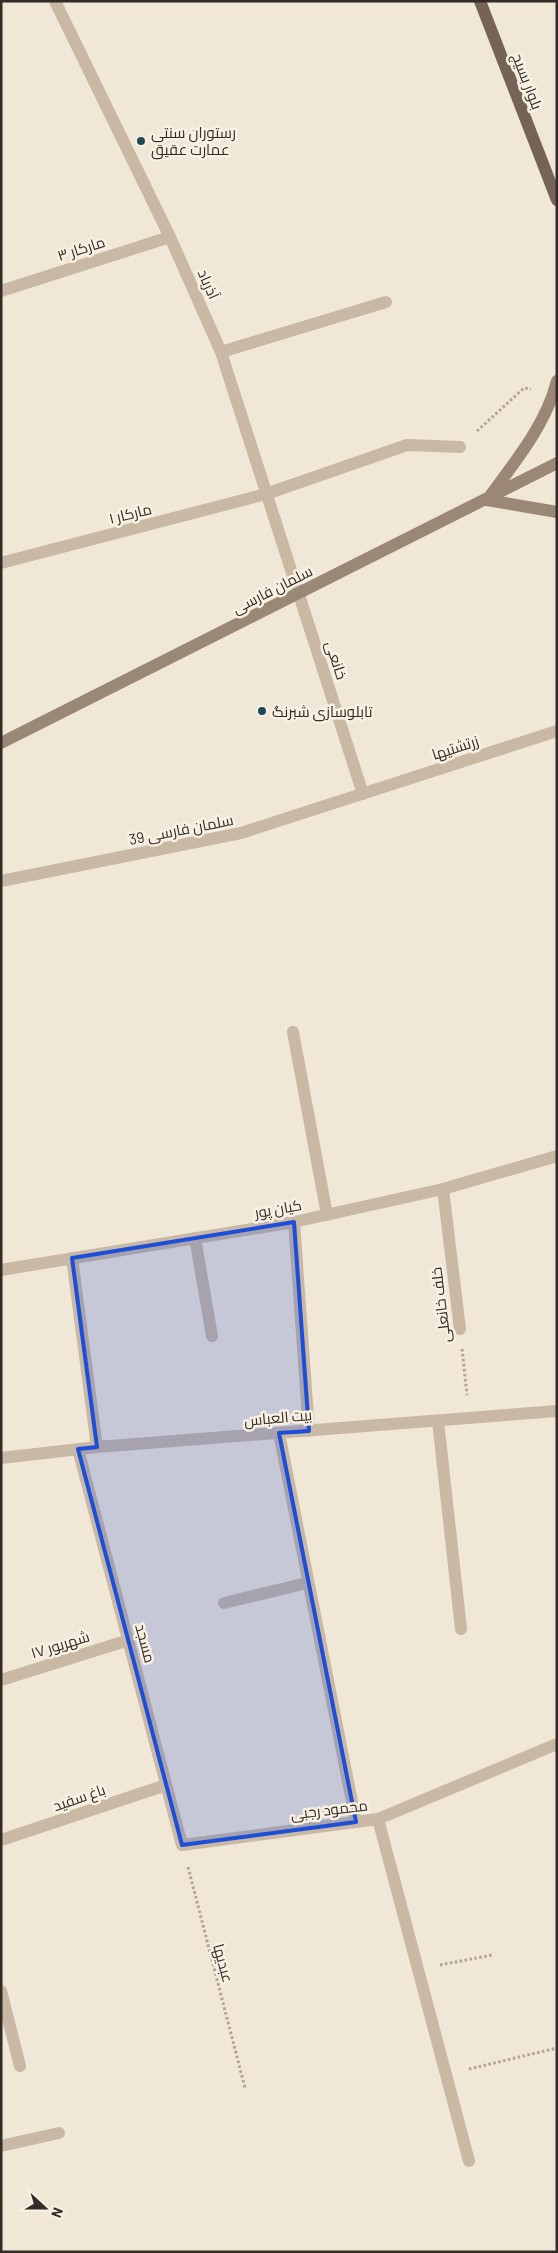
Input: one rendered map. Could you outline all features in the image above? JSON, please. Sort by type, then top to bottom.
[{"type":"main road","name":"بلوار بسیج","points":[[480,1],[557,200]]},
{"type":"main road","points":[[556,385],[540,422],[524,449],[487,500],[557,512]]},
{"type":"main road","name":"سلمان فارسی","points":[[1,743],[487,500],[557,463]]},
{"type":"street","name":"آذرباد","points":[[55,1],[170,237],[221,352],[299,594]]},
{"type":"street","name":"مارکار ۳","points":[[1,291],[170,237]]},
{"type":"street","points":[[221,352],[386,302]]},
{"type":"street","name":"مارکار ۱","points":[[1,562],[266,494],[407,445],[460,447]]},
{"type":"street","name":"خانعی","points":[[299,594],[363,794]]},
{"type":"street","name":"زرتشتیها","points":[[363,794],[557,731]]},
{"type":"street","name":"سلمان فارسی 39","points":[[1,881],[241,833],[363,794]]},
{"type":"street","points":[[293,1032],[327,1215]]},
{"type":"street","name":"کیان پور","points":[[1,1270],[294,1222],[442,1189],[557,1156]]},
{"type":"street","name":"خلف خانعلی","points":[[442,1189],[460,1329]]},
{"type":"street","points":[[294,1222],[309,1431]]},
{"type":"street","points":[[195,1238],[212,1336]]},
{"type":"street","points":[[72,1258],[97,1447]]},
{"type":"street","name":"بیت العباس","points":[[1,1458],[97,1447],[557,1411]]},
{"type":"street","points":[[438,1421],[461,1629]]},
{"type":"street","points":[[279,1433],[307,1583],[356,1822]]},
{"type":"street","name":"مسجد","points":[[78,1449],[182,1844]]},
{"type":"street","points":[[224,1603],[307,1583]]},
{"type":"street","name":"۱۷ شهریور","points":[[1,1680],[128,1640]]},
{"type":"street","name":"محمود رجبی","points":[[182,1844],[378,1819],[557,1744]]},
{"type":"street","name":"باغ سفید","points":[[1,1840],[166,1785]]},
{"type":"street","points":[[378,1819],[469,2161]]},
{"type":"street","points":[[1,1991],[20,2066]]},
{"type":"street","points":[[1,2146],[58,2133]]},
{"type":"path","points":[[460,447],[524,388],[556,385]]},
{"type":"path","name":"خلف خانعلی","points":[[460,1329],[469,1418]]},
{"type":"path","name":"عبدیها","points":[[182,1844],[245,2088]]},
{"type":"path","points":[[418,1970],[492,1955]]},
{"type":"path","points":[[446,2075],[557,2048]]},
{"type":"highlighted area","points":[[294,1222],[309,1431],[279,1433],[356,1822],[182,1845],[78,1449],[97,1447],[72,1258]]},
{"type":"place","name":"رستوران سنتی عمارت عقیق","points":[[141,141]]},
{"type":"place","name":"تابلوسازی شبرنگ","points":[[262,711]]}]
